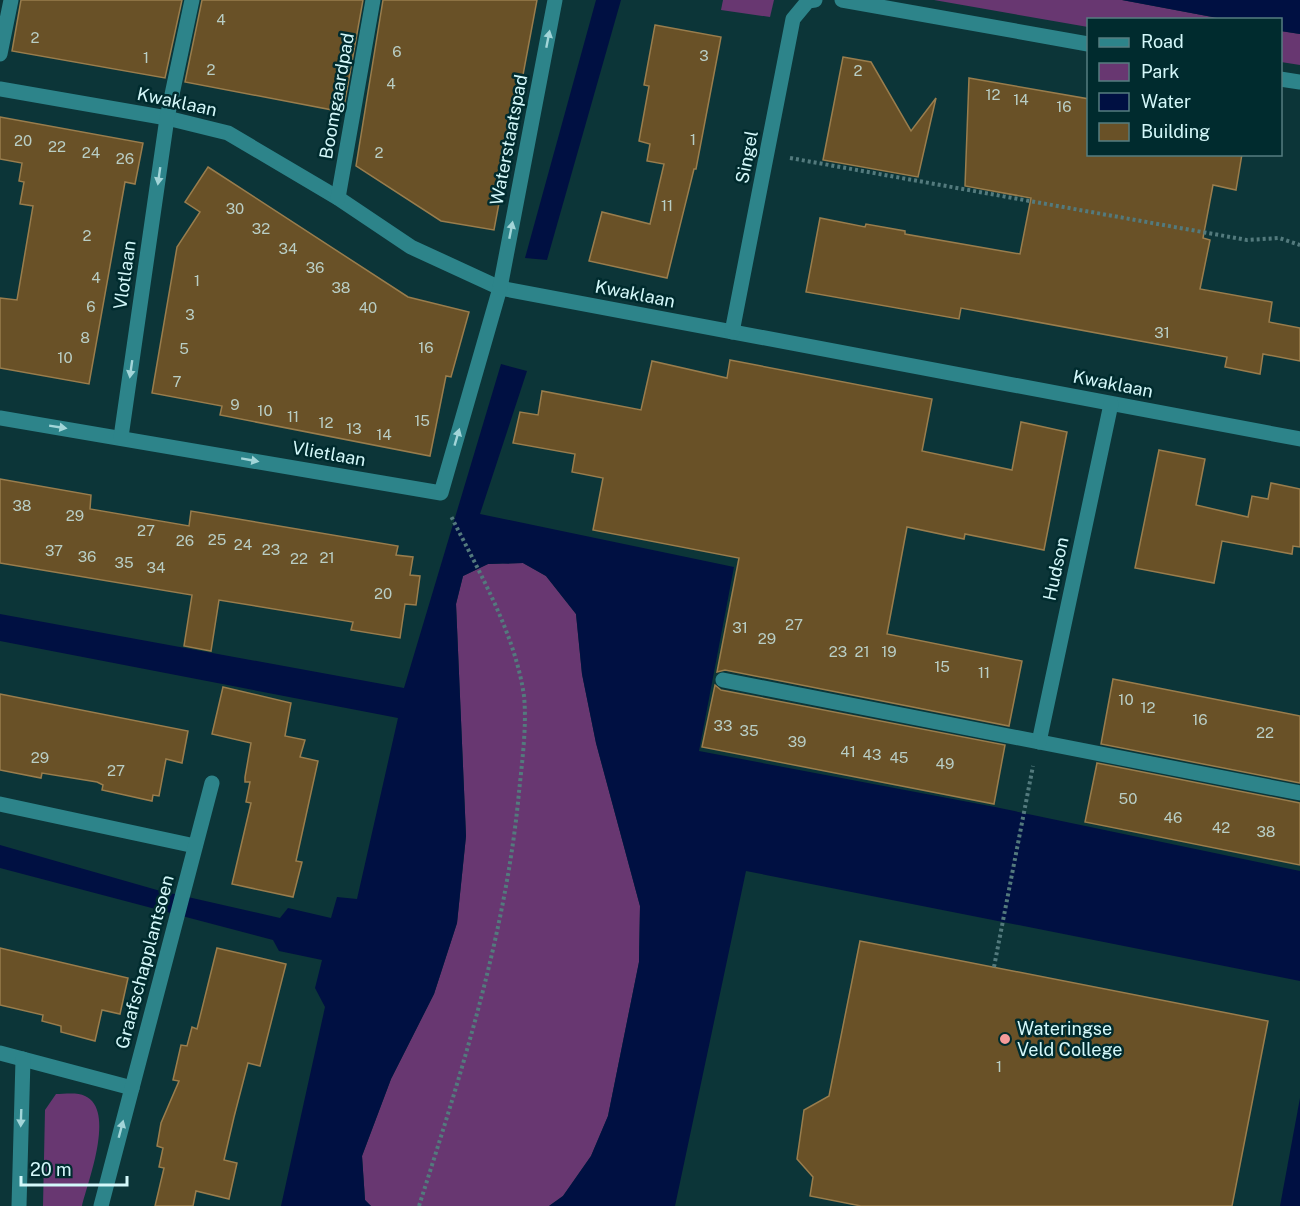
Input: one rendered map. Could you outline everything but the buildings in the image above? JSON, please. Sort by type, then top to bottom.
[{"type":"street","points":[[0,54],[11,0]]},
{"type":"street","name":"Vlotlaan","points":[[121,437],[167,118],[192,0]]},
{"type":"street","name":"Boomgaardpad","points":[[338,198],[373,0]]},
{"type":"street","name":"Waterstaatspad","points":[[500,288],[555,0]]},
{"type":"street","name":"Singel","points":[[732,332],[793,19],[808,1],[815,0]]},
{"type":"street","points":[[842,0],[1087,44]]},
{"type":"street","points":[[1282,78],[1300,82]]},
{"type":"street","name":"Kwaklaan","points":[[0,89],[167,118],[228,133],[338,198],[411,247],[500,288],[1300,438]]},
{"type":"street","name":"Vlietlaan","points":[[0,418],[441,493],[500,288]]},
{"type":"street","name":"Hudson","points":[[1039,742],[1111,404]]},
{"type":"street","points":[[723,680],[1300,793]]},
{"type":"street","name":"Graafschapplantsoen","points":[[101,1206],[212,783]]},
{"type":"street","points":[[0,804],[195,846]]},
{"type":"street","points":[[0,1053],[132,1088]]},
{"type":"street","points":[[19,1206],[23,1059]]},
{"type":"path","points":[[768,154],[1247,240],[1279,238],[1300,245]]},
{"type":"path","points":[[419,1206],[493,953],[515,838],[521,766],[524,697],[510,647],[481,575],[452,518]]},
{"type":"path","points":[[994,967],[1003,929],[1026,792]]},
{"type":"green space","points":[[723,0],[774,0],[770,17],[721,10]]},
{"type":"green space","points":[[934,0],[1122,0],[1218,18],[1087,18],[1087,27]]},
{"type":"green space","points":[[1282,31],[1300,34],[1300,65],[1282,62]]},
{"type":"green space","points":[[523,563],[546,576],[576,614],[582,674],[596,743],[640,906],[639,962],[608,1116],[591,1156],[563,1196],[549,1206],[371,1206],[365,1200],[362,1156],[391,1079],[434,994],[457,923],[466,836],[456,604],[463,576],[488,564]]},
{"type":"green space","points":[[56,1094],[85,1096],[94,1104],[98,1116],[99,1130],[94,1164],[82,1206],[43,1206],[45,1110]]},
{"type":"water","points":[[596,0],[621,0],[547,260],[525,258]]},
{"type":"water","points":[[1122,0],[1300,0],[1300,34],[1282,31],[1282,18],[1218,18]]},
{"type":"water","points":[[501,364],[527,371],[480,514],[734,567],[699,751],[995,807],[1300,871],[1300,981],[746,871],[675,1206],[549,1206],[563,1196],[591,1156],[608,1116],[639,962],[640,906],[596,743],[582,674],[576,614],[546,576],[523,563],[488,564],[463,576],[456,604],[466,836],[457,923],[434,994],[391,1079],[362,1156],[365,1200],[371,1206],[281,1206],[325,1007],[315,988],[322,960],[279,951],[273,940],[0,868],[0,845],[157,890],[280,918],[288,908],[331,918],[337,897],[357,899],[398,718],[0,641],[0,614],[404,688]]},
{"type":"water","points":[[1300,1098],[1300,1206],[1280,1206]]},
{"type":"place","name":"Wateringse Veld College","points":[[1005,1039]]}]
